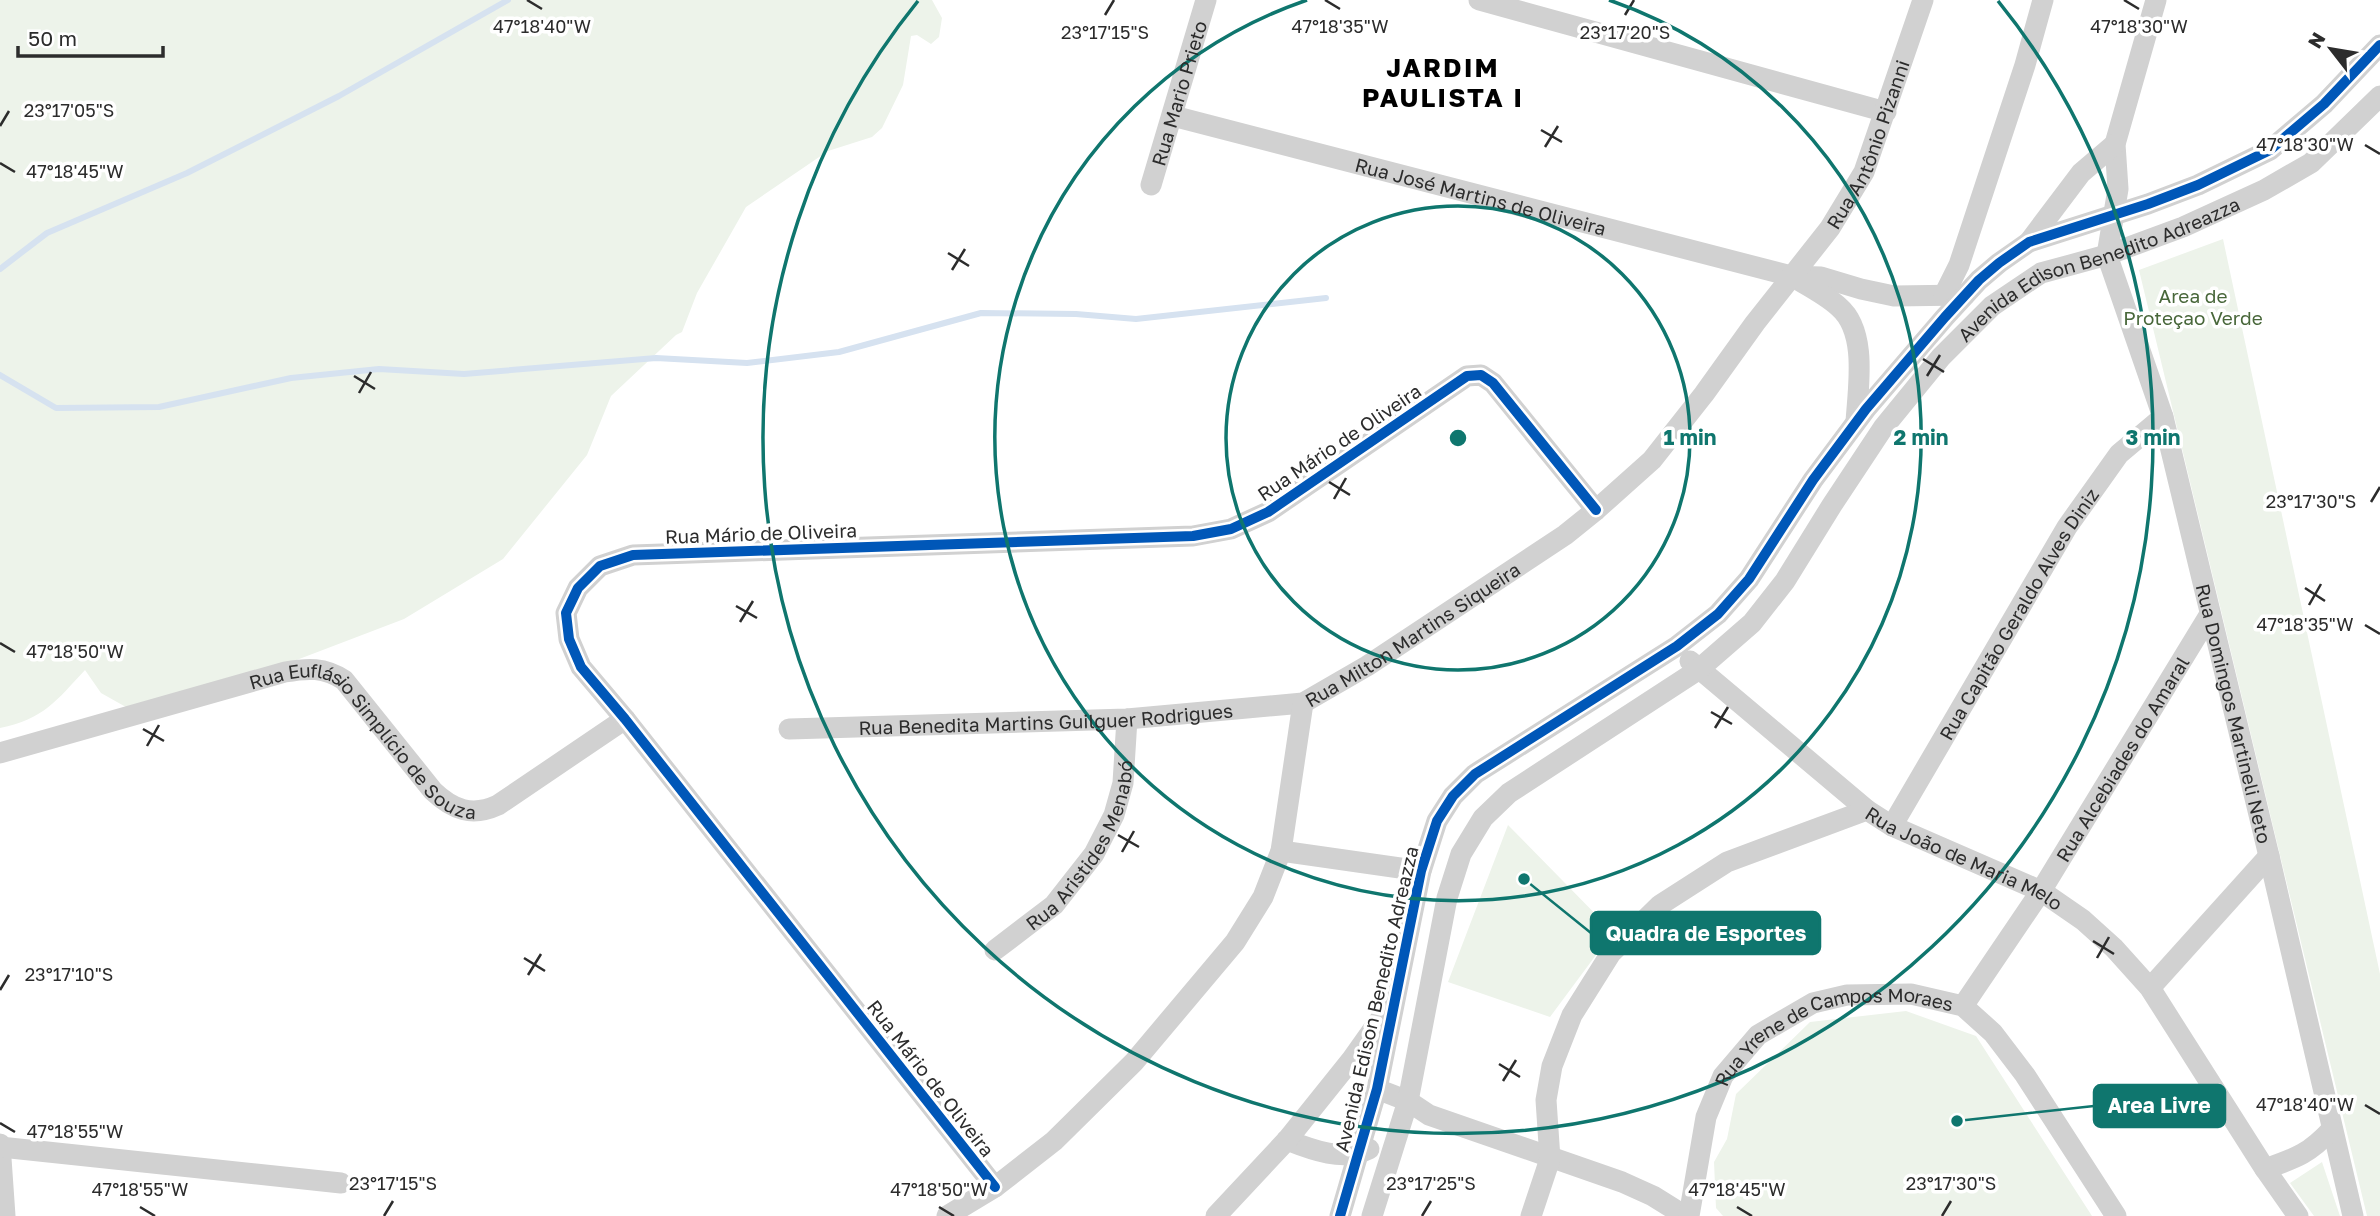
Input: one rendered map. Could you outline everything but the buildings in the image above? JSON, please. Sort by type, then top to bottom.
[{"type":"street","name":"Rua Mario Prieto","points":[[1152,185],[1206,0]]},
{"type":"street","points":[[1479,0],[1886,112]]},
{"type":"street","name":"Rua Antônio Pizanni","points":[[1791,276],[1830,228],[1864,172],[1923,0]]},
{"type":"street","points":[[1954,295],[1959,265],[2025,65],[2043,0]]},
{"type":"street","points":[[2029,242],[2081,173],[2115,145],[2156,0]]},
{"type":"street","name":"Avenida Edison Benedito Adreazza","points":[[1340,1216],[1377,1089],[1421,871],[1437,821],[1453,796],[1475,774],[1677,646],[1718,614],[1749,579],[1813,480],[1954,295],[2029,242],[2198,185],[2270,150],[2324,104],[2380,46]]},
{"type":"street","name":"Avenida Edison Benedito Adreazza","points":[[1372,1216],[1408,1101],[1447,898],[1461,854],[1483,818],[1509,793],[1698,670],[1752,623],[1785,581],[1883,428],[1941,357],[1992,306],[2041,273],[2108,255],[2183,227],[2264,190],[2311,163],[2380,96]]},
{"type":"street","name":"Rua José Martins de Oliveira","points":[[1173,116],[1791,276],[1821,277],[1894,296],[1954,295]]},
{"type":"street","name":"Rua Domingos Martineli Neto","points":[[2115,145],[2118,173],[2115,215],[2108,255],[2162,417],[2353,1216]]},
{"type":"street","name":"Rua José Martins de Oliveira","points":[[1791,276],[1840,307],[1856,333],[1859,368],[1856,422]]},
{"type":"street","name":"Rua Milton Martins Siqueira","points":[[947,1216],[995,1187],[1054,1141],[1134,1062],[1235,942],[1263,897],[1281,851],[1303,703],[1367,666],[1564,535],[1596,510],[1652,460],[1791,276]]},
{"type":"street","name":"Rua Mário de Oliveira","points":[[995,1187],[581,667],[569,639],[566,613],[578,588],[600,566],[633,555],[1193,536],[1231,529],[1268,512],[1467,376],[1480,376],[1493,383],[1596,510]]},
{"type":"street","name":"Rua Capitão Geraldo Alves Diniz","points":[[1892,826],[2067,527],[2119,454],[2162,417]]},
{"type":"street","name":"Rua Alcebiades do Amaral","points":[[1963,1006],[2041,891],[2210,614]]},
{"type":"street","points":[[1677,646],[1698,670],[1867,810]]},
{"type":"street","name":"Rua Euflásio Simplício de Souza","points":[[0,753],[285,672],[319,669],[332,672],[344,680],[444,802],[470,812],[485,811],[498,805],[625,719]]},
{"type":"street","name":"Rua Benedita Martins Guilguer Rodrigues","points":[[789,729],[1127,719],[1303,703]]},
{"type":"street","name":"Rua Aristides Menabó","points":[[995,950],[1054,905],[1094,854],[1114,815],[1123,783],[1127,719]]},
{"type":"street","name":"Rua João de Maria Melo","points":[[1550,1158],[1546,1100],[1552,1066],[1572,1015],[1611,953],[1660,905],[1727,862],[1867,810],[1892,826],[2041,891],[2091,927],[2114,948],[2150,988],[2298,1216]]},
{"type":"street","points":[[1281,851],[1421,871]]},
{"type":"street","points":[[2150,988],[2269,856]]},
{"type":"street","name":"Rua Yrene de Campos Moraes","points":[[1687,1216],[1706,1117],[1723,1076],[1758,1035],[1813,1003],[1847,995],[1911,994],[1963,1006]]},
{"type":"street","points":[[1216,1216],[1287,1140],[1352,1059],[1397,997]]},
{"type":"street","points":[[1963,1006],[1993,1033],[2025,1075],[2116,1216]]},
{"type":"street","points":[[1377,1089],[1408,1101],[1429,1115],[1622,1182],[1687,1216]]},
{"type":"street","points":[[1287,1140],[1311,1149],[1338,1154],[1360,1154],[1429,1115]]},
{"type":"street","points":[[2265,1169],[2300,1157],[2315,1147],[2332,1129]]},
{"type":"street","points":[[5,1216],[0,1146],[341,1183]]},
{"type":"street","points":[[1531,1216],[1550,1158]]},
{"type":"green space","points":[[0,0],[932,0],[942,18],[939,37],[931,44],[917,35],[911,36],[903,85],[882,128],[872,137],[828,151],[746,207],[697,293],[682,332],[611,396],[587,455],[503,559],[404,619],[236,683],[133,711],[101,693],[85,670],[57,700],[39,714],[0,728]]},
{"type":"green space","name":"Area de Proteçao Verde","points":[[2223,239],[2380,974],[2380,1216],[2367,1216],[2139,270]]},
{"type":"green space","points":[[1508,825],[1613,932],[1550,1017],[1448,982]]},
{"type":"green space","points":[[1906,1011],[1976,1036],[2092,1216],[1723,1216],[1716,1208],[1714,1162],[1727,1139],[1736,1094],[1810,1022]]},
{"type":"green space","points":[[2322,1162],[2340,1216],[2314,1216],[2290,1183]]},
{"type":"waterway","points":[[0,269],[47,233],[187,173],[339,96],[508,0]]},
{"type":"waterway","points":[[0,375],[56,408],[159,407],[291,378],[379,369],[464,374],[656,358],[747,363],[839,352],[981,313],[1076,314],[1136,319],[1326,298]]},
{"type":"cycle path","points":[[1340,1216],[1377,1089],[1421,871],[1437,821],[1453,796],[1475,774],[1677,646],[1718,614],[1749,579],[1813,480],[1866,409],[1945,317],[1979,280],[1999,263],[2029,242],[2198,185],[2270,150],[2324,104],[2380,45]]},
{"type":"cycle path","points":[[995,1187],[581,667],[569,639],[566,613],[578,588],[600,566],[633,555],[1193,536],[1231,529],[1268,512],[1467,376],[1481,375],[1493,383],[1596,510]]},
{"type":"place","name":"Quadra de Esportes","points":[[1524,879]]},
{"type":"place","name":"Area Livre","points":[[1957,1121]]},
{"type":"district","name":"JARDIM PAULISTA I","points":[[1443,82]]}]
